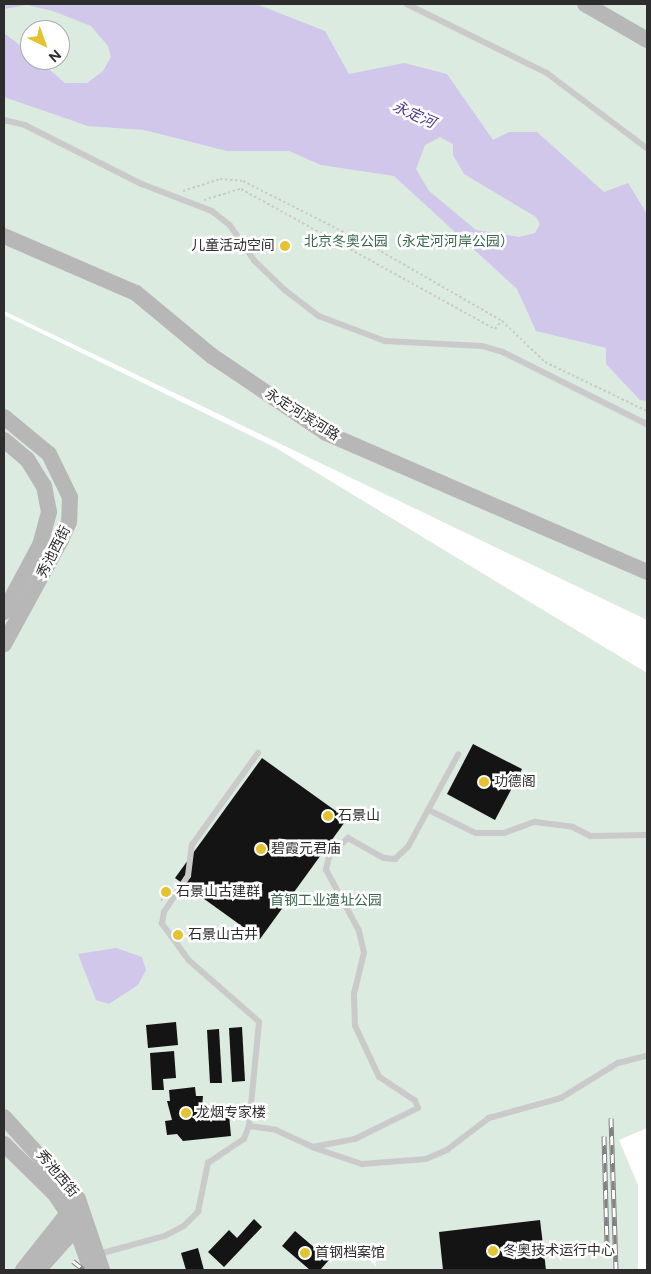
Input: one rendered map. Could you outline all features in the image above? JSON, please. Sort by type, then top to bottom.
[{"type":"street","points":[[585,4],[647,40]]},
{"type":"street","name":"永定河滨河路","points":[[4,236],[136,293],[212,356],[326,433],[647,572]]},
{"type":"street","name":"秀池西街","points":[[4,417],[49,454],[70,497],[69,522],[61,540],[4,644]]},
{"type":"street","name":"秀池西街","points":[[4,440],[27,460],[44,486],[49,512],[40,545],[4,612]]},
{"type":"street","name":"秀池西街","points":[[4,1117],[78,1215],[92,1260],[102,1270]]},
{"type":"street","name":"秀池西街","points":[[4,1144],[78,1215]]},
{"type":"street","points":[[23,1270],[78,1215]]},
{"type":"street","points":[[38,1270],[78,1215]]},
{"type":"lane","points":[[407,4],[547,73],[647,148]]},
{"type":"lane","points":[[4,120],[25,125],[192,203],[230,225],[255,261],[319,316],[385,341],[482,346],[503,352],[647,424]]},
{"type":"lane","points":[[92,1260],[165,1236],[184,1226],[198,1212],[208,1163],[244,1139],[248,1126],[259,1022],[189,961],[162,924],[164,912],[188,876],[192,845],[258,753]]},
{"type":"lane","points":[[313,1147],[355,1139],[418,1108],[415,1102],[378,1077],[355,1026],[354,994],[364,953],[356,924],[326,870],[329,857],[348,838],[384,858],[395,859],[408,847],[458,755]]},
{"type":"lane","points":[[429,810],[476,833],[504,834],[534,822],[573,827],[591,836],[647,835]]},
{"type":"lane","points":[[248,1126],[276,1130],[313,1147],[362,1164],[426,1159],[447,1150],[489,1118],[561,1098],[618,1064],[647,1056]]},
{"type":"path","points":[[177,197],[186,189],[220,179],[243,181],[377,249],[502,322],[545,362],[647,411]]},
{"type":"path","points":[[192,203],[241,189],[495,329],[502,322]]},
{"type":"green space","name":"北京冬奥公园（永定河河岸公园）","points":[[4,4],[647,4],[647,620],[4,311]]},
{"type":"green space","name":"首钢工业遗址公园","points":[[4,315],[276,448],[647,673],[647,1128],[619,1140],[638,1185],[638,1270],[4,1270]]},
{"type":"water","name":"永定河","points":[[4,4],[256,4],[325,31],[349,74],[404,63],[447,74],[493,140],[509,132],[537,132],[604,192],[628,183],[647,214],[647,401],[640,400],[606,364],[606,348],[536,331],[517,289],[394,176],[321,165],[289,151],[227,151],[144,130],[88,126],[4,97],[4,33],[20,45],[20,70],[50,70],[65,83],[87,83],[103,71],[111,57],[108,46],[91,26],[53,11],[27,5],[4,9]],"holes":[[[440,137],[453,144],[453,155],[464,174],[536,217],[540,224],[535,233],[519,237],[476,230],[429,191],[416,169],[425,145]]]},
{"type":"water","points":[[116,948],[142,957],[146,970],[138,985],[109,1004],[96,1000],[78,954]]},
{"type":"building","name":"功德阁","points":[[473,744],[522,769],[495,820],[447,794]]},
{"type":"building","name":"碧霞元君庙","points":[[262,758],[347,819],[260,939],[175,878]]},
{"type":"building","points":[[176,1022],[178,1045],[148,1048],[146,1025]]},
{"type":"building","points":[[242,1027],[245,1081],[232,1082],[229,1028]]},
{"type":"building","points":[[219,1029],[222,1083],[210,1083],[207,1030]]},
{"type":"building","points":[[174,1051],[176,1078],[163,1079],[164,1090],[152,1090],[150,1053]]},
{"type":"building","name":"龙烟专家楼","points":[[195,1087],[196,1096],[203,1096],[201,1118],[229,1115],[231,1136],[183,1141],[177,1134],[167,1135],[165,1121],[172,1120],[167,1101],[170,1101],[169,1090]]},
{"type":"building","points":[[254,1219],[262,1227],[224,1267],[208,1252],[229,1230],[237,1238]]},
{"type":"building","name":"冬奥技术运行中心","points":[[540,1220],[546,1270],[443,1270],[439,1232]]},
{"type":"building","name":"首钢档案馆","points":[[295,1231],[329,1260],[320,1270],[310,1270],[282,1246]]},
{"type":"building","points":[[198,1248],[204,1270],[186,1270],[181,1253]]},
{"type":"railway","points":[[611,1118],[616,1270]]},
{"type":"railway","points":[[604,1136],[607,1243]]},
{"type":"railway","points":[[73,1261],[83,1269]]},
{"type":"place","name":"儿童活动空间","points":[[285,246]]},
{"type":"place","name":"功德阁","points":[[484,782]]},
{"type":"place","name":"石景山","points":[[328,816]]},
{"type":"place","name":"碧霞元君庙","points":[[261,849]]},
{"type":"place","name":"石景山古建群","points":[[166,892]]},
{"type":"place","name":"石景山古井","points":[[178,935]]},
{"type":"place","name":"龙烟专家楼","points":[[186,1113]]},
{"type":"place","name":"冬奥技术运行中心","points":[[493,1251]]},
{"type":"place","name":"首钢档案馆","points":[[305,1253]]}]
